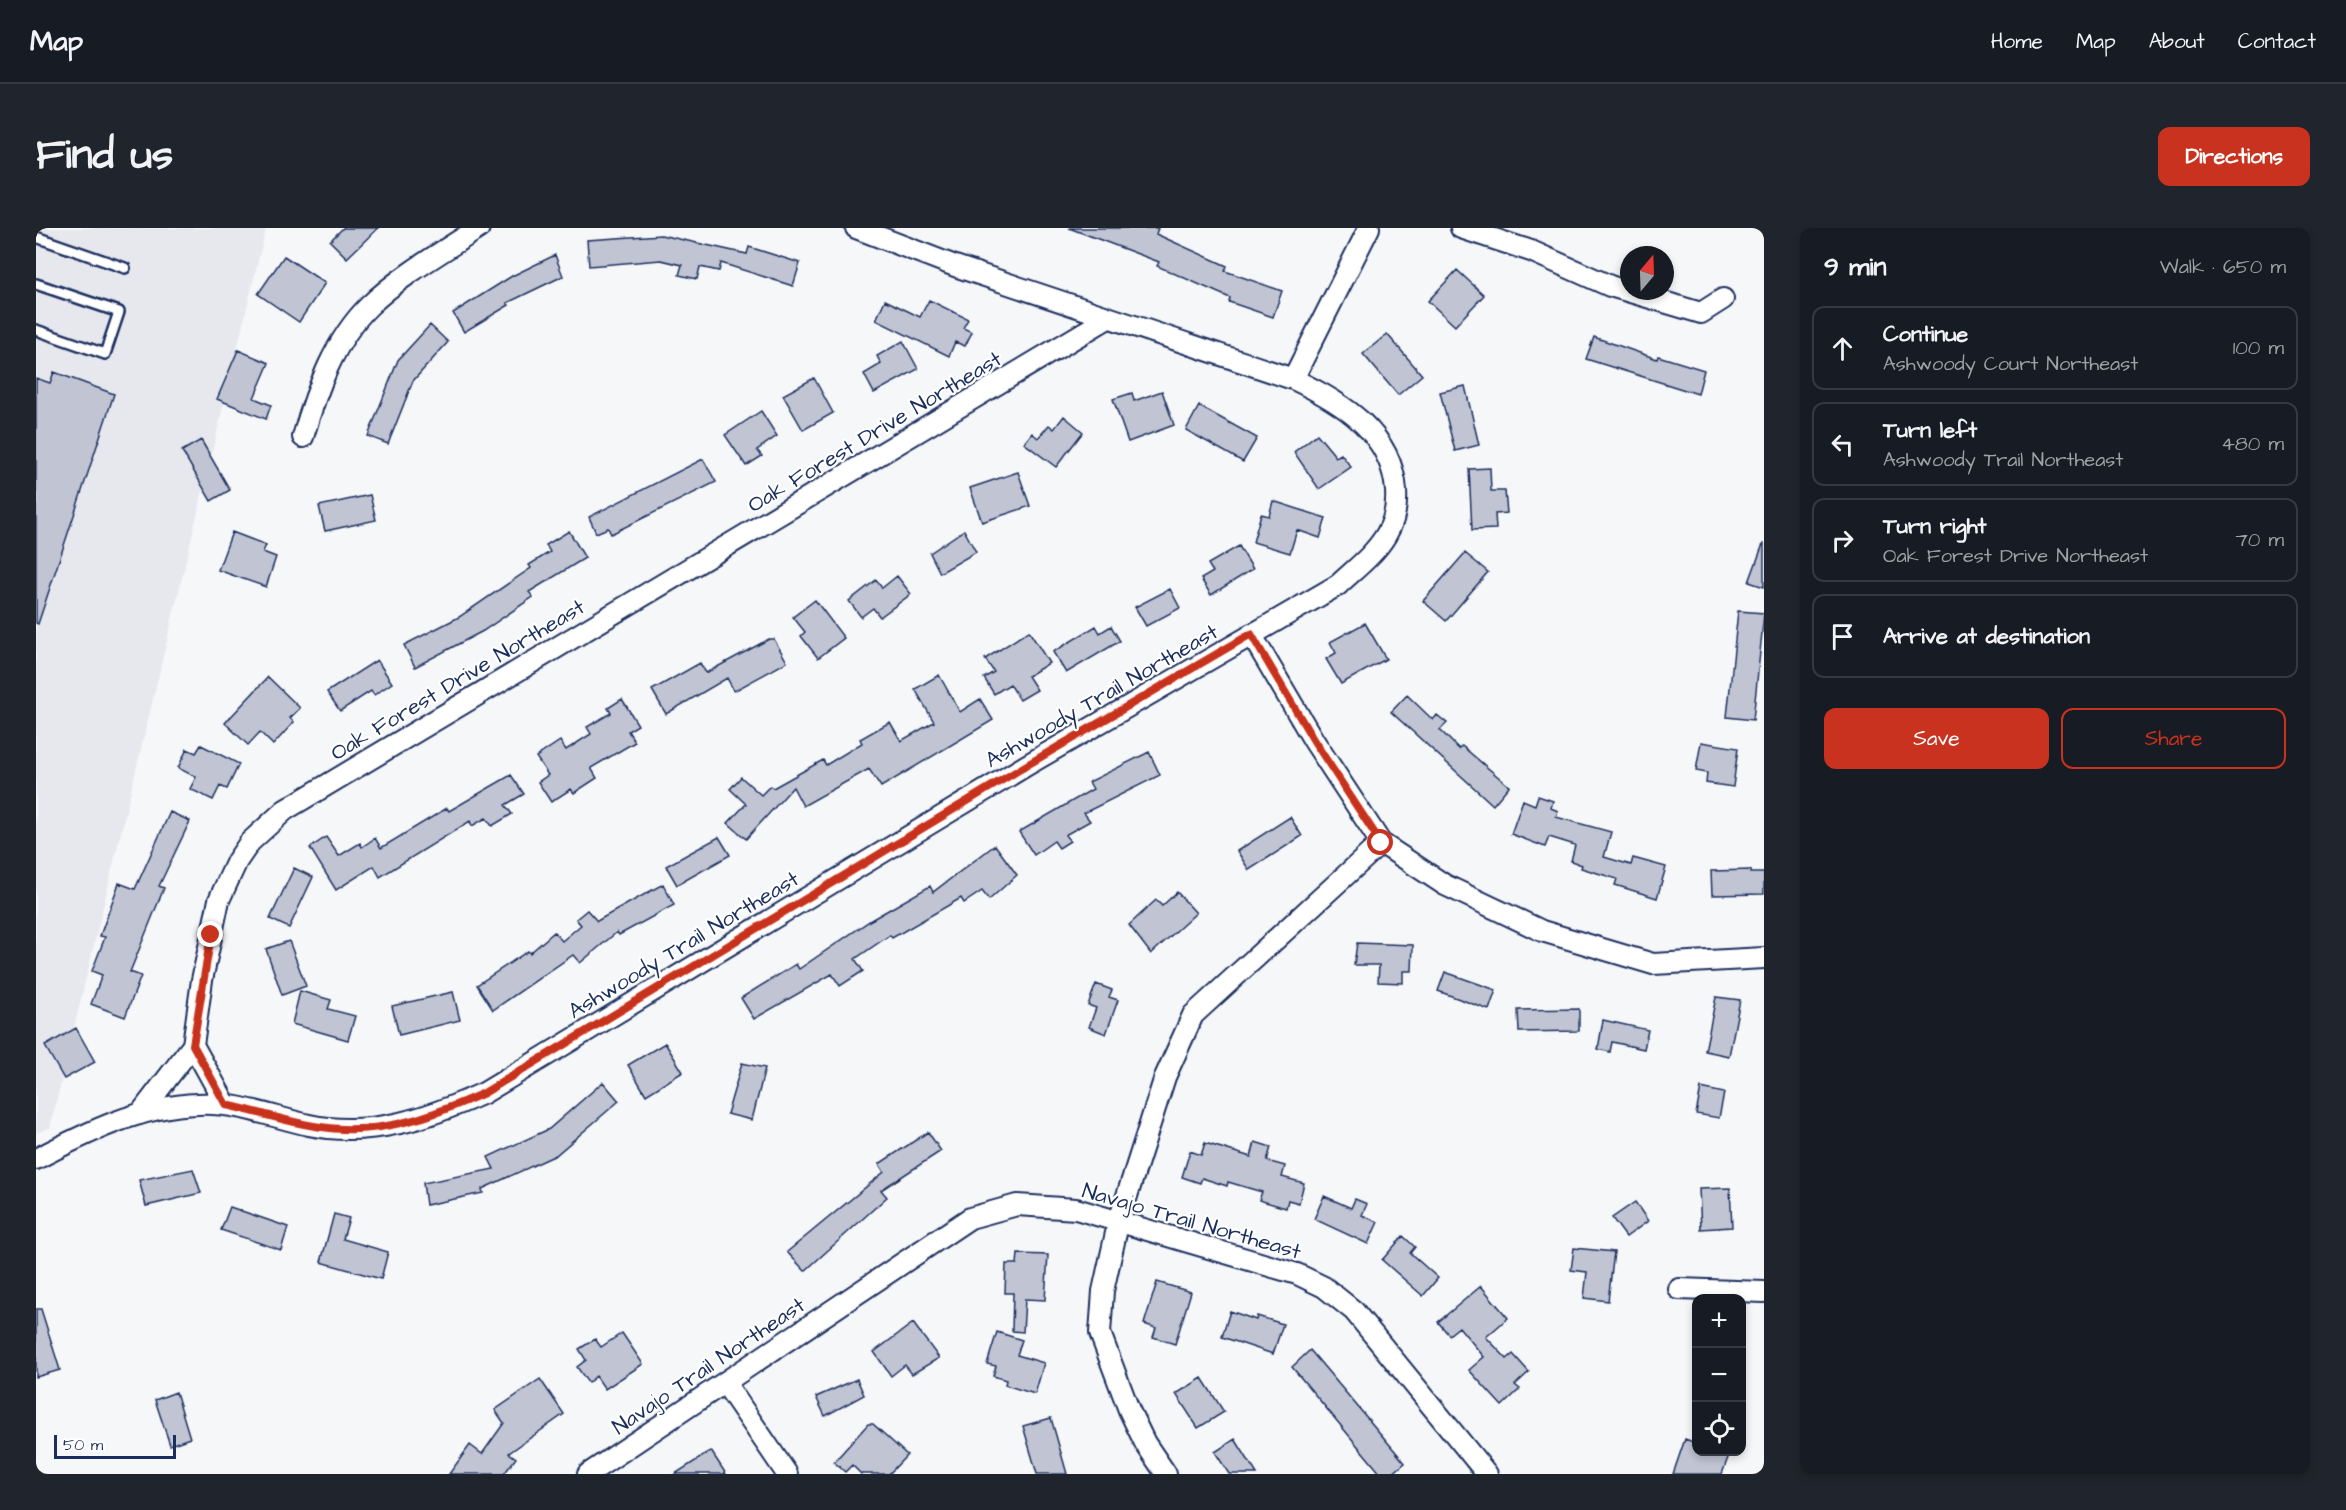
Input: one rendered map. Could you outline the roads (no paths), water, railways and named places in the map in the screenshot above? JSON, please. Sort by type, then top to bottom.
[{"type":"street","points":[[303,438],[314,399],[334,354],[368,306],[435,256],[478,228]]},
{"type":"street","name":"Ashwoody Trail Northeast","points":[[226,1105],[309,1125],[341,1129],[370,1129],[405,1123],[441,1112],[484,1093],[1027,765],[1338,585],[1369,557],[1387,534],[1397,507],[1389,456],[1375,435],[1329,396],[1293,379],[1108,318],[855,228]]},
{"type":"street","points":[[1293,379],[1369,228]]},
{"type":"street","points":[[1461,228],[1531,250],[1610,286],[1701,313],[1723,299]]},
{"type":"street","name":"Oak Forest Drive Northeast","points":[[193,1045],[202,980],[219,900],[237,861],[250,842],[285,810],[1108,318]]},
{"type":"street","points":[[1251,634],[1314,741],[1381,843],[1445,885],[1542,931],[1594,949],[1653,964],[1764,958]]},
{"type":"street","points":[[1166,1474],[1145,1443],[1129,1410],[1100,1333],[1103,1291],[1118,1224],[1165,1077],[1193,1015],[1381,843]]},
{"type":"street","points":[[36,1159],[124,1118],[140,1114],[171,1106],[226,1105],[193,1045],[140,1114]]},
{"type":"street","name":"Navajo Trail Northeast","points":[[588,1474],[970,1218],[1017,1204],[1076,1209],[1118,1224],[1297,1274],[1324,1287],[1354,1311],[1487,1474]]},
{"type":"street","points":[[1680,1289],[1764,1292]]},
{"type":"street","points":[[725,1383],[786,1474]]},
{"type":"lane","points":[[36,237],[125,268]]},
{"type":"lane","points":[[36,284],[119,312],[105,354],[36,330]]}]
